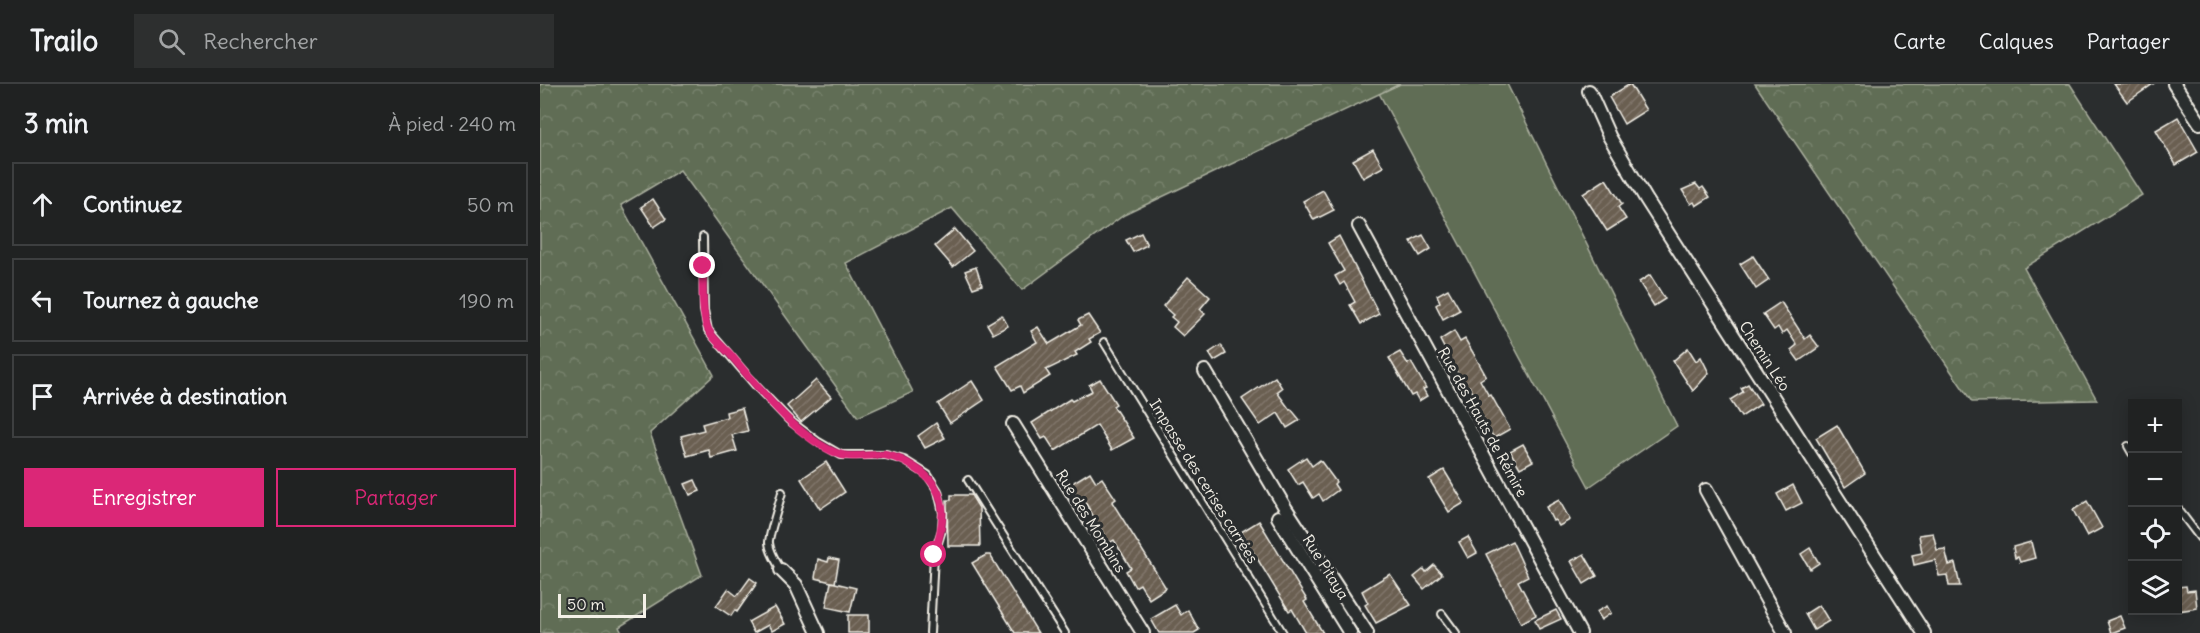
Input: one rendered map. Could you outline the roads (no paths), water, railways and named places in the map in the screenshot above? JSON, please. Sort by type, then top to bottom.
[{"type":"street","points":[[2174,84],[2200,123]]},
{"type":"street","name":"Chemin Léo","points":[[1589,92],[1609,136],[1646,200],[1924,633]]},
{"type":"street","name":"Rue des Hauts de Rémire","points":[[1359,226],[1581,633]]},
{"type":"street","points":[[1205,370],[1286,509],[1367,633]]},
{"type":"street","name":"Rue des Mombins","points":[[1013,424],[1143,633]]},
{"type":"street","points":[[1706,490],[1785,633]]},
{"type":"street","name":"Rue Pitaya","points":[[1278,517],[1350,633]]},
{"type":"street","points":[[781,570],[796,585],[818,633]]},
{"type":"lane","points":[[703,237],[704,310],[708,330],[757,387],[789,420],[841,455],[886,455],[904,460],[927,475],[938,490],[944,513],[942,530],[934,555],[930,633]]},
{"type":"lane","name":"Impasse des cerises carrées","points":[[1104,342],[1283,633]]},
{"type":"lane","points":[[968,480],[1065,633]]},
{"type":"lane","points":[[781,570],[771,554],[768,540],[782,492]]},
{"type":"lane","points":[[2182,514],[2200,538]]},
{"type":"lane","points":[[1442,614],[1456,633]]}]
